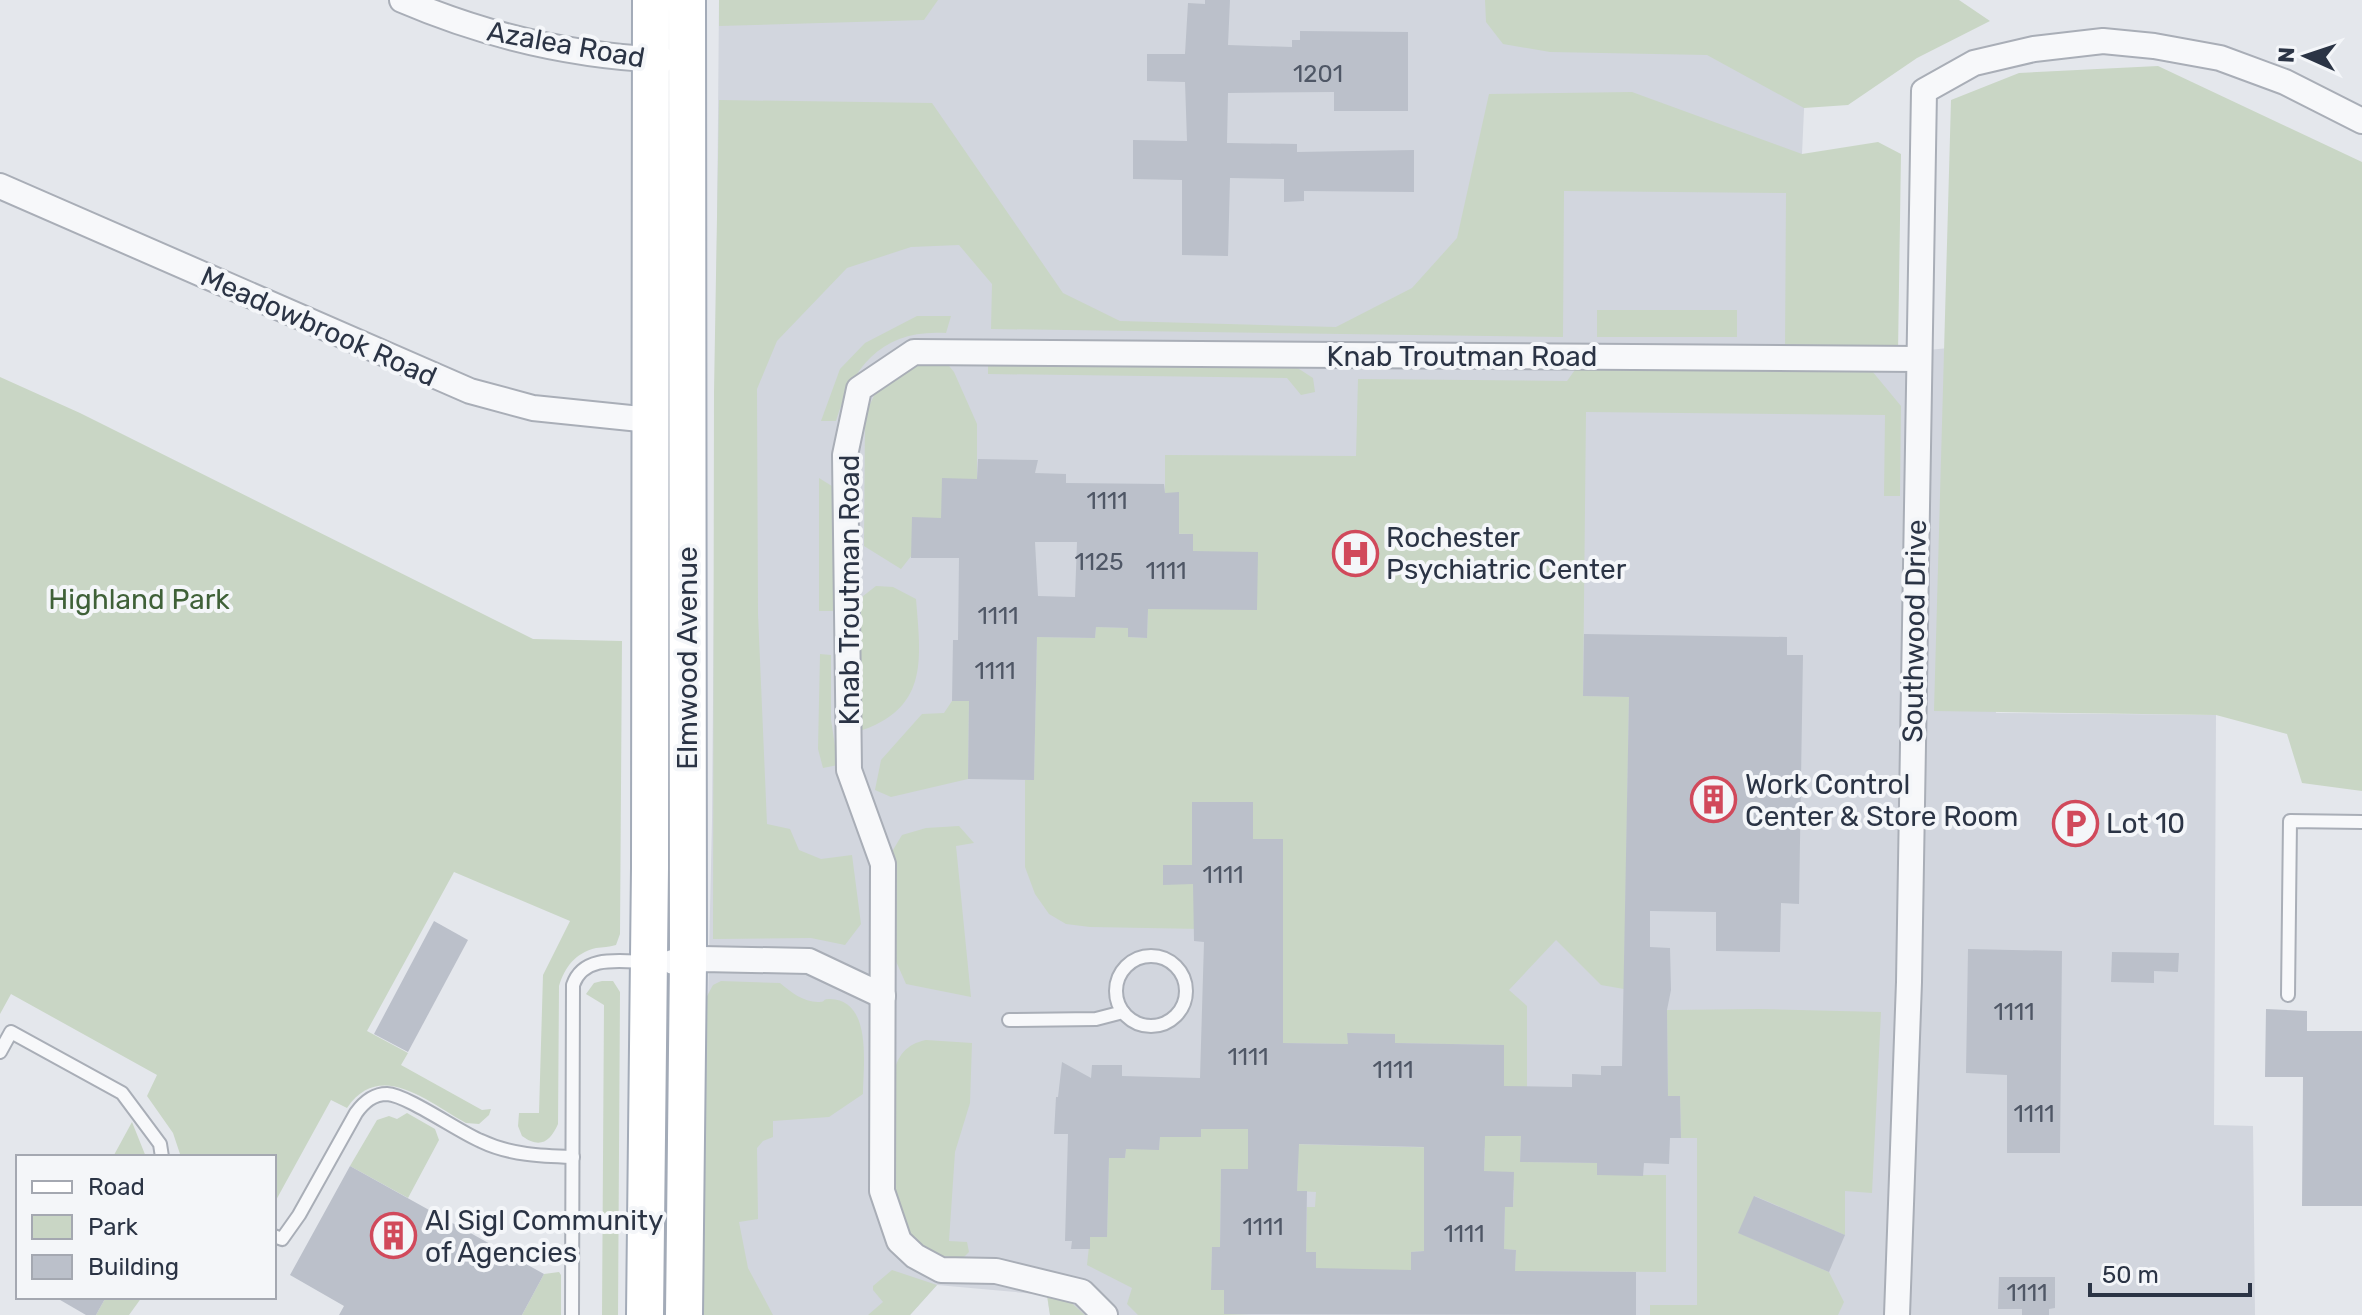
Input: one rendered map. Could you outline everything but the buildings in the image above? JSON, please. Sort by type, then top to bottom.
[{"type":"main road","name":"Elmwood Avenue","points":[[645,1315],[651,0]]},
{"type":"main road","name":"Elmwood Avenue","points":[[684,1315],[688,962],[687,0]]},
{"type":"street","name":"Azalea Road","points":[[402,0],[502,37],[592,53],[688,62]]},
{"type":"street","name":"Southwood Drive","points":[[1897,1315],[1909,982],[1924,91],[1974,63],[2034,49],[2103,41],[2220,58],[2285,82],[2362,121]]},
{"type":"street","name":"Meadowbrook Road","points":[[0,186],[470,391],[533,408],[650,420]]},
{"type":"street","name":"Knab Troutman Road","points":[[1105,1315],[1082,1292],[996,1271],[941,1270],[915,1256],[899,1241],[882,1191],[883,864],[849,770],[845,455],[859,389],[914,352],[1918,359]]},
{"type":"street","points":[[649,963],[702,959],[809,961],[883,996]]},
{"type":"lane","points":[[2288,995],[2290,821],[2362,822]]},
{"type":"lane","points":[[1009,1020],[1096,1019],[1123,1012],[1141,1024],[1152,1026],[1172,1018],[1180,1010],[1186,988],[1176,966],[1167,959],[1155,956],[1143,956],[1132,961],[1118,979],[1116,991],[1123,1012]]},
{"type":"lane","points":[[572,1315],[572,993],[581,971],[595,963],[649,963]]},
{"type":"lane","points":[[0,1052],[11,1032],[122,1093],[160,1144],[162,1155]]},
{"type":"lane","points":[[276,1237],[282,1239],[299,1215],[356,1113],[377,1096],[399,1097],[459,1131],[497,1148],[534,1156],[573,1157]]},
{"type":"shaded area","name":"Rochester Psychiatric Center","points":[[719,0],[1809,0],[1802,154],[1898,353],[1979,345],[1996,713],[2216,715],[2214,1125],[2253,1126],[2255,1315],[1050,1315],[1047,1295],[937,1285],[910,1315],[701,1315],[712,821]]},
{"type":"green space","points":[[719,0],[938,0],[924,20],[719,26]]},
{"type":"green space","points":[[1485,0],[1959,0],[1990,21],[1917,58],[1848,105],[1804,108],[1707,55],[1550,52],[1503,44],[1486,22]]},
{"type":"green space","points":[[2158,66],[2362,162],[2362,791],[2302,783],[2287,734],[2216,715],[1934,711],[1951,100],[2019,73]]},
{"type":"green space","points":[[1632,92],[1802,154],[1878,142],[1901,154],[1898,353],[1785,352],[1786,193],[1564,191],[1563,337],[991,329],[992,284],[959,245],[911,247],[847,268],[777,341],[757,389],[758,614],[767,824],[790,829],[799,850],[821,859],[852,855],[861,924],[845,945],[811,938],[713,939],[714,392],[719,100],[932,103],[1063,293],[1120,321],[1336,327],[1412,288],[1457,238],[1489,94]]},
{"type":"green space","points":[[1597,310],[1737,310],[1737,337],[1597,337]]},
{"type":"green space","points":[[917,316],[951,316],[946,333],[905,337],[874,354],[852,383],[836,421],[821,421],[840,369],[865,343]]},
{"type":"green space","points":[[945,361],[954,372],[977,424],[977,479],[901,569],[864,546],[865,415],[877,389],[909,366]]},
{"type":"green space","points":[[988,363],[1296,367],[1313,378],[1315,392],[1301,395],[1287,378],[988,374]]},
{"type":"green space","points":[[1577,367],[1872,371],[1901,406],[1900,496],[1884,496],[1885,415],[1586,412],[1583,696],[1629,697],[1624,989],[1601,985],[1556,940],[1509,990],[1527,1006],[1527,1099],[1503,1098],[1504,1045],[1395,1043],[1395,1034],[1348,1033],[1348,1044],[1283,1043],[1283,840],[1253,839],[1192,802],[1192,865],[1164,884],[1193,884],[1204,929],[1090,927],[1066,924],[1049,914],[1035,894],[1025,867],[1025,780],[1034,780],[1037,637],[1095,638],[1096,627],[1128,628],[1128,637],[1147,638],[1148,609],[1191,609],[1193,534],[1140,533],[1179,510],[1179,493],[1165,493],[1165,455],[1356,456],[1358,379],[1567,381]]},
{"type":"green space","name":"Highland Park","points":[[0,377],[80,413],[533,639],[622,641],[620,934],[616,945],[589,950],[577,957],[564,973],[559,986],[558,1124],[544,1142],[534,1142],[522,1136],[518,1126],[519,1113],[539,1113],[543,975],[570,921],[454,872],[367,1031],[408,1053],[401,1065],[482,1110],[491,1109],[489,1115],[479,1124],[466,1123],[420,1096],[389,1086],[374,1087],[360,1094],[347,1108],[331,1100],[276,1200],[276,1155],[180,1155],[173,1133],[147,1096],[157,1075],[11,994],[0,1014]]},
{"type":"green space","points":[[819,478],[835,488],[835,611],[819,611]]},
{"type":"green space","points":[[876,586],[893,587],[916,599],[919,662],[909,696],[897,710],[857,732],[858,600]]},
{"type":"green space","points":[[820,654],[831,655],[831,720],[838,765],[823,768],[818,749]]},
{"type":"green space","points":[[952,701],[969,701],[968,779],[891,797],[875,790],[881,760],[922,714],[944,713]]},
{"type":"green space","points":[[959,826],[974,843],[956,846],[971,997],[906,984],[895,959],[893,850],[902,835],[926,828]]},
{"type":"green space","points":[[613,981],[620,992],[618,1315],[602,1315],[604,1005],[586,994],[594,983]]},
{"type":"green space","points":[[721,981],[780,983],[813,1002],[830,999],[844,1002],[853,1010],[863,1036],[863,1094],[829,1117],[773,1121],[773,1137],[757,1148],[758,1219],[739,1222],[748,1268],[773,1315],[701,1315],[706,998],[713,985]]},
{"type":"green space","points":[[1667,1010],[1881,1012],[1872,1193],[1845,1191],[1845,1235],[1755,1196],[1739,1233],[1829,1272],[1844,1302],[1838,1315],[1650,1315],[1650,1305],[1697,1305],[1697,1138],[1681,1138],[1680,1097],[1668,1097]]},
{"type":"green space","points":[[926,1040],[972,1043],[970,1103],[955,1152],[949,1241],[967,1242],[969,1252],[964,1257],[937,1255],[918,1245],[905,1227],[896,1203],[893,1076],[904,1052],[913,1044]]},
{"type":"green space","points":[[407,1113],[435,1129],[439,1140],[408,1198],[350,1166],[377,1120],[389,1116],[397,1119]]},
{"type":"green space","points":[[1229,1121],[1249,1122],[1262,1143],[1248,1144],[1248,1169],[1221,1169],[1220,1247],[1212,1248],[1211,1289],[1224,1290],[1224,1314],[1251,1315],[1138,1315],[1127,1304],[1132,1288],[1087,1265],[1090,1237],[1107,1236],[1109,1158],[1125,1158],[1126,1149],[1159,1149],[1160,1137],[1201,1137],[1201,1129],[1228,1129]]},
{"type":"green space","points":[[132,1122],[145,1155],[114,1155]]},
{"type":"green space","points":[[1476,1136],[1521,1136],[1520,1162],[1597,1163],[1597,1175],[1666,1175],[1666,1272],[1515,1271],[1516,1250],[1504,1249],[1505,1207],[1513,1207],[1514,1190],[1497,1189],[1484,1171],[1485,1148],[1476,1148]]},
{"type":"green space","points":[[1290,1144],[1448,1148],[1424,1173],[1424,1251],[1411,1252],[1412,1288],[1316,1268],[1316,1253],[1306,1252],[1307,1207],[1315,1207],[1316,1192],[1297,1191],[1298,1170]]},
{"type":"green space","points":[[892,1270],[937,1285],[910,1315],[868,1315],[883,1302],[873,1286]]},
{"type":"green space","points":[[559,1272],[561,1315],[522,1315],[544,1274]]},
{"type":"green space","points":[[1047,1295],[1066,1298],[1085,1315],[1050,1315]]},
{"type":"green space","points":[[105,1299],[141,1299],[129,1315],[96,1315]]},
{"type":"place","name":"Rochester Psychiatric Center","points":[[1355,553]]},
{"type":"place","name":"Work Control Center & Store Room","points":[[1714,800]]},
{"type":"place","name":"Lot 10","points":[[2075,823]]},
{"type":"place","name":"Al Sigl Community of Agencies","points":[[394,1236]]}]
